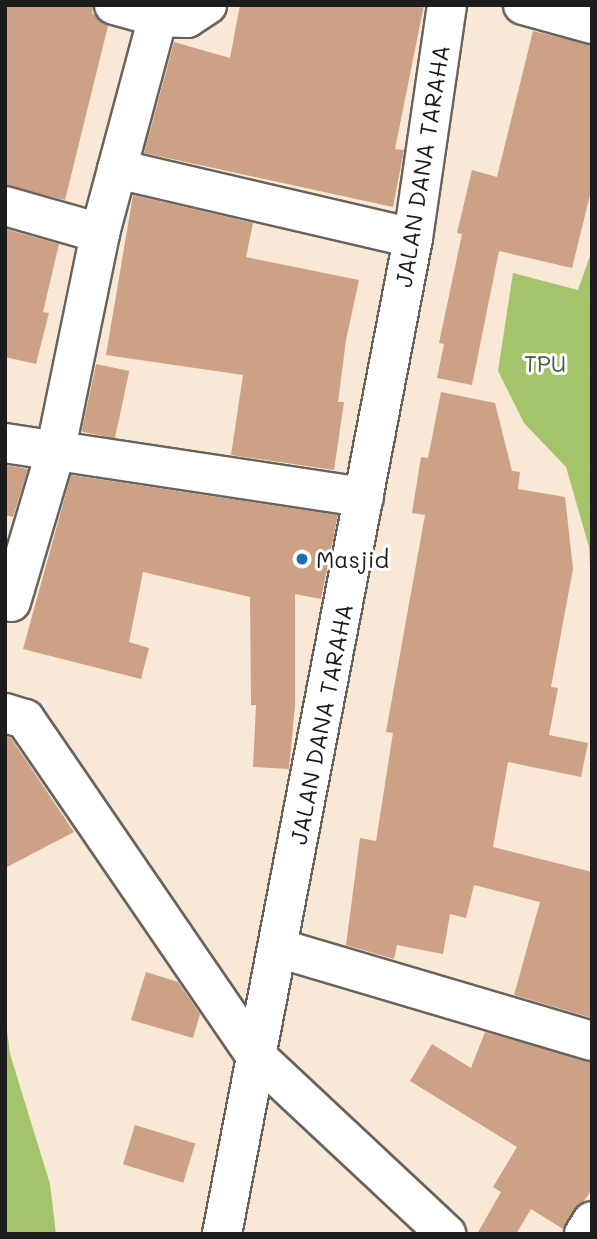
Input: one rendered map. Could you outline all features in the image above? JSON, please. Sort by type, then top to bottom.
[{"type":"street","points":[[114,5],[158,17],[187,18],[207,5]]},
{"type":"street","name":"JALAN DANA TARAHA","points":[[222,1234],[413,238],[447,5]]},
{"type":"street","points":[[523,5],[592,24]]},
{"type":"street","points":[[11,602],[55,453],[100,233],[158,17]]},
{"type":"street","points":[[117,169],[413,238]]},
{"type":"street","points":[[5,206],[100,233]]},
{"type":"street","points":[[5,443],[55,453],[364,498]]},
{"type":"street","points":[[5,713],[25,719],[255,1055],[446,1234]]},
{"type":"street","points":[[278,948],[592,1041]]},
{"type":"street","points":[[584,1234],[592,1221]]},
{"type":"green space","name":"TPU","points":[[592,250],[592,606],[589,547],[566,467],[524,423],[498,371],[513,273],[578,290]]},
{"type":"green space","points":[[5,1015],[10,1054],[50,1184],[56,1234],[5,1234]]},
{"type":"building","points":[[5,5],[93,5],[92,13],[108,26],[65,200],[5,185]]},
{"type":"building","points":[[240,5],[424,5],[395,149],[404,150],[393,207],[144,153],[174,42],[230,58]]},
{"type":"building","points":[[533,31],[592,45],[592,187],[572,268],[499,251],[472,385],[437,378],[444,344],[439,343],[462,234],[457,233],[472,170],[497,177]]},
{"type":"building","points":[[133,195],[253,223],[246,257],[359,280],[346,340],[338,402],[344,402],[334,470],[231,455],[243,375],[106,355]]},
{"type":"building","points":[[5,229],[59,244],[43,312],[49,313],[36,364],[5,357]]},
{"type":"building","points":[[96,364],[129,371],[115,439],[82,431]]},
{"type":"building","points":[[441,392],[495,403],[512,471],[520,472],[518,489],[565,497],[573,569],[551,687],[558,688],[549,735],[588,743],[581,777],[508,762],[493,847],[592,872],[592,1018],[514,995],[540,902],[474,885],[466,918],[450,914],[443,954],[397,945],[394,959],[346,945],[360,838],[376,841],[393,733],[386,732],[425,515],[412,513],[421,457],[428,458]]},
{"type":"building","points":[[5,465],[28,469],[13,517],[5,515]]},
{"type":"building","points":[[71,475],[338,515],[321,599],[295,594],[295,705],[289,769],[253,767],[256,705],[251,705],[250,597],[143,572],[129,642],[149,648],[141,679],[23,649]]},
{"type":"building","points":[[5,736],[11,738],[74,832],[5,868]]},
{"type":"building","points":[[146,972],[178,982],[200,1014],[193,1038],[131,1020]]},
{"type":"building","points":[[485,1032],[592,1062],[592,1190],[563,1229],[531,1209],[516,1234],[477,1234],[501,1192],[493,1187],[517,1147],[410,1081],[432,1044],[471,1068]]},
{"type":"building","points":[[135,1125],[195,1143],[183,1183],[123,1164]]},
{"type":"place","name":"Masjid","points":[[302,559]]}]
